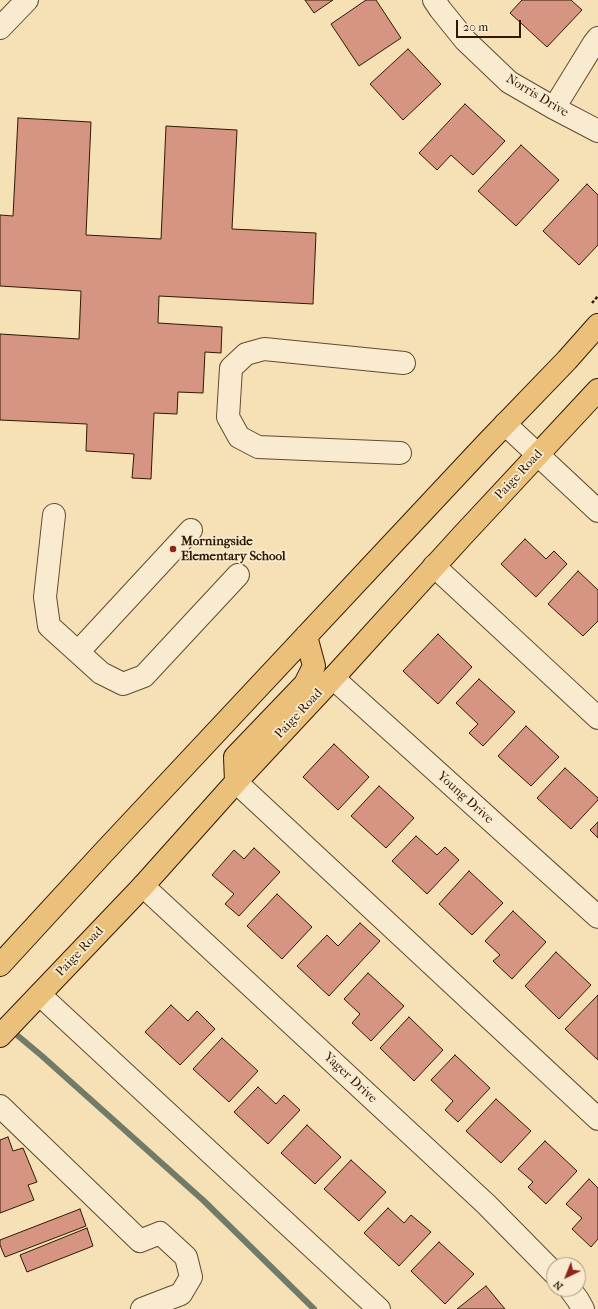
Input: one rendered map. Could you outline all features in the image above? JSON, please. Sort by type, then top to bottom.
[{"type":"main road","points":[[0,966],[79,878],[505,424],[567,360],[598,325]]},
{"type":"main road","name":"Paige Road","points":[[0,1036],[143,886],[434,566],[598,390]]},
{"type":"main road","points":[[236,782],[236,757],[305,684],[314,666],[306,636]]},
{"type":"street","points":[[1,24],[27,0]]},
{"type":"street","name":"Norris Drive","points":[[434,0],[465,40],[509,82],[598,131]]},
{"type":"street","points":[[554,108],[598,38]]},
{"type":"street","points":[[400,453],[258,447],[239,437],[228,417],[231,368],[246,354],[264,349],[404,363]]},
{"type":"street","points":[[505,424],[598,511]]},
{"type":"street","points":[[54,515],[45,597],[49,626],[101,673],[123,684],[144,676],[238,575]]},
{"type":"street","points":[[78,652],[191,530]]},
{"type":"street","points":[[434,566],[598,718]]},
{"type":"street","name":"Young Drive","points":[[332,678],[598,917]]},
{"type":"street","points":[[236,782],[598,1119]]},
{"type":"street","name":"Yager Drive","points":[[143,886],[486,1204],[546,1265]]},
{"type":"street","points":[[35,1000],[379,1309]]},
{"type":"street","points":[[0,1106],[140,1241],[160,1233],[186,1258],[191,1277],[181,1294],[142,1309]]},
{"type":"street","points":[[576,1297],[583,1309]]},
{"type":"building","points":[[305,0],[333,0],[314,13]]},
{"type":"building","points":[[366,0],[376,0],[401,38],[359,66],[331,24]]},
{"type":"building","points":[[522,0],[571,0],[582,10],[547,47],[510,13]]},
{"type":"building","points":[[408,49],[441,84],[403,120],[370,84]]},
{"type":"building","points":[[465,104],[505,141],[473,175],[451,155],[437,170],[419,153]]},
{"type":"building","points":[[18,118],[91,122],[86,235],[161,239],[166,126],[237,130],[232,229],[316,233],[313,304],[159,296],[158,323],[222,327],[221,353],[205,352],[203,393],[178,392],[177,414],[154,413],[151,479],[132,478],[134,454],[86,451],[87,424],[0,420],[0,334],[79,339],[81,291],[0,286],[0,215],[13,216]]},
{"type":"building","points":[[521,145],[559,180],[516,226],[478,191]]},
{"type":"building","points":[[587,184],[598,195],[598,245],[579,265],[543,231]]},
{"type":"building","points":[[525,539],[546,559],[554,551],[567,564],[536,597],[501,564]]},
{"type":"building","points":[[578,571],[598,590],[598,621],[583,636],[548,604]]},
{"type":"building","points":[[438,634],[472,667],[438,704],[403,671]]},
{"type":"building","points":[[479,679],[515,712],[483,746],[469,733],[478,724],[456,703]]},
{"type":"building","points":[[526,726],[559,757],[531,786],[498,756]]},
{"type":"building","points":[[334,744],[369,777],[338,810],[303,777]]},
{"type":"building","points":[[565,768],[598,798],[598,800],[571,829],[537,798]]},
{"type":"building","points":[[379,786],[414,818],[386,848],[351,816]]},
{"type":"building","points":[[598,822],[598,838],[590,830]]},
{"type":"building","points":[[416,836],[437,855],[445,847],[459,860],[427,894],[392,861]]},
{"type":"building","points":[[254,848],[280,872],[239,916],[225,904],[234,894],[212,875],[234,850],[244,859]]},
{"type":"building","points":[[469,871],[503,903],[472,935],[439,904]]},
{"type":"building","points":[[277,894],[312,927],[282,959],[247,926]]},
{"type":"building","points":[[513,911],[546,942],[512,979],[493,961],[500,955],[485,941]]},
{"type":"building","points":[[360,923],[380,941],[329,996],[297,966],[327,935],[338,946]]},
{"type":"building","points":[[556,952],[591,985],[559,1019],[525,986]]},
{"type":"building","points":[[368,973],[404,1006],[371,1041],[352,1023],[360,1014],[344,999]]},
{"type":"building","points":[[598,995],[598,1060],[565,1029]]},
{"type":"building","points":[[171,1005],[188,1021],[197,1011],[215,1029],[180,1065],[145,1032]]},
{"type":"building","points":[[409,1017],[443,1050],[414,1081],[380,1048]]},
{"type":"building","points":[[222,1038],[258,1071],[229,1102],[193,1069]]},
{"type":"building","points":[[455,1055],[490,1088],[458,1122],[445,1110],[453,1101],[431,1080]]},
{"type":"building","points":[[258,1087],[276,1104],[284,1095],[300,1110],[268,1144],[234,1112]]},
{"type":"building","points":[[496,1099],[531,1131],[501,1163],[466,1131]]},
{"type":"building","points":[[307,1125],[341,1157],[315,1184],[281,1153]]},
{"type":"building","points":[[8,1137],[13,1151],[23,1148],[37,1182],[28,1185],[34,1200],[0,1213],[0,1140]]},
{"type":"building","points":[[545,1141],[577,1171],[546,1204],[528,1187],[533,1182],[518,1169]]},
{"type":"building","points":[[351,1160],[386,1192],[359,1221],[324,1189]]},
{"type":"building","points":[[589,1179],[598,1188],[598,1239],[591,1247],[572,1229],[582,1218],[566,1204]]},
{"type":"building","points":[[388,1208],[404,1223],[411,1215],[431,1232],[399,1266],[364,1233]]},
{"type":"building","points":[[80,1209],[86,1226],[5,1257],[0,1245],[0,1240]]},
{"type":"building","points":[[87,1228],[93,1246],[27,1272],[20,1255]]},
{"type":"building","points":[[439,1242],[474,1274],[445,1304],[411,1271]]},
{"type":"building","points":[[486,1286],[505,1309],[457,1309]]},
{"type":"waterway","points":[[11,1030],[204,1201],[314,1309]]},
{"type":"place","name":"Morningside Elementary School","points":[[173,549]]}]
